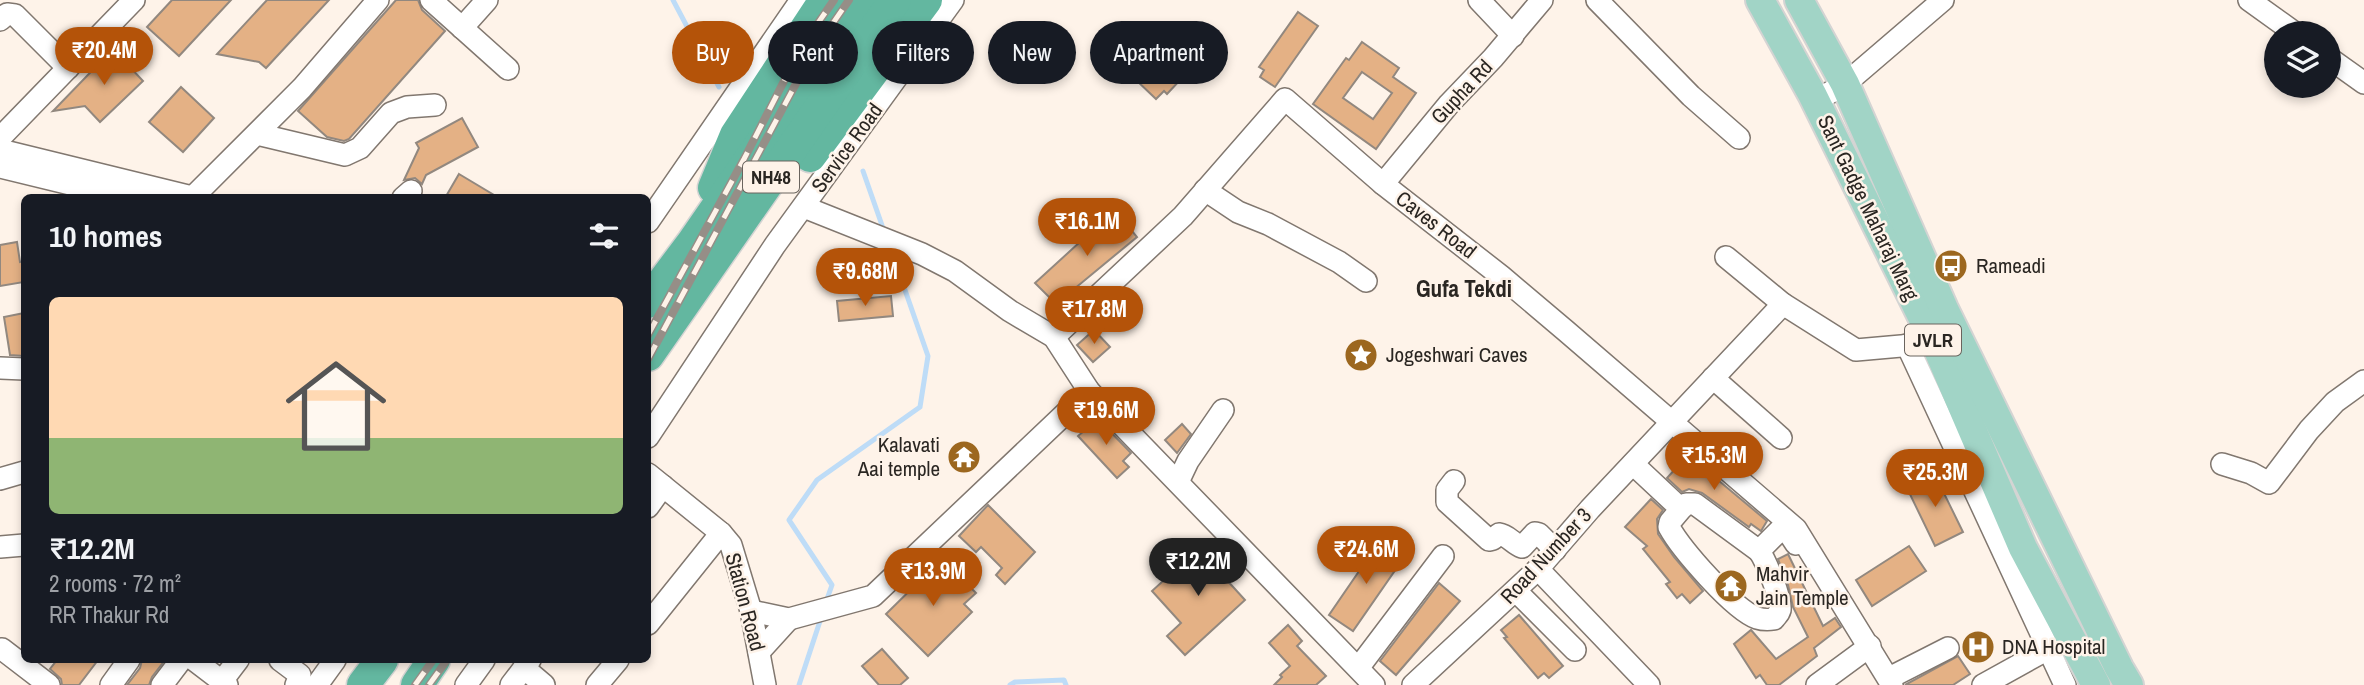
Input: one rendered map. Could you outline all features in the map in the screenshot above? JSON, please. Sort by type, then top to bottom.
[{"type":"highway","points":[[704,250],[736,135],[825,0]]},
{"type":"highway","name":"NH48","points":[[651,349],[704,250],[860,0]]},
{"type":"highway","name":"NH48","points":[[651,299],[704,250],[895,0]]},
{"type":"highway","points":[[704,250],[763,220],[926,0]]},
{"type":"highway","points":[[363,685],[380,663]]},
{"type":"highway","points":[[416,685],[432,663]]},
{"type":"main road","name":"Sant Gadge Maharaj Marg","points":[[1760,0],[1815,101],[1921,344],[2023,548],[2096,685]]},
{"type":"main road","name":"JVLR","points":[[1799,0],[1845,84],[1944,309],[2129,685]]},
{"type":"street","points":[[197,194],[302,88],[378,0]]},
{"type":"street","points":[[431,0],[508,69]]},
{"type":"street","points":[[462,28],[487,0]]},
{"type":"street","points":[[651,216],[801,0]]},
{"type":"street","name":"Service Road","points":[[651,432],[775,245],[953,0]]},
{"type":"street","points":[[1479,0],[1513,36]]},
{"type":"street","name":"Gupha Rd","points":[[1383,184],[1448,104],[1513,36],[1542,0]]},
{"type":"street","points":[[1597,0],[1691,96],[1739,138]]},
{"type":"street","points":[[2249,0],[2278,21]]},
{"type":"street","points":[[1815,101],[1845,84],[1933,3]]},
{"type":"street","points":[[0,138],[128,6]]},
{"type":"street","points":[[0,20],[6,14],[15,15],[68,68]]},
{"type":"street","points":[[2341,67],[2364,83]]},
{"type":"street","name":"Caves Road","points":[[1054,337],[1182,216],[1284,99],[1383,184],[1501,276],[1796,529],[1870,646],[1897,680]]},
{"type":"street","points":[[257,134],[345,155],[360,148],[391,113],[407,107],[435,105]]},
{"type":"street","points":[[0,150],[182,194]]},
{"type":"street","points":[[0,167],[111,194]]},
{"type":"street","points":[[1205,190],[1238,212],[1268,224],[1339,262],[1366,281]]},
{"type":"street","points":[[804,207],[922,254],[955,271],[1054,337],[1089,391],[1374,685]]},
{"type":"street","points":[[1726,257],[1783,304],[1856,349],[1921,344],[2065,685]]},
{"type":"street","name":"Road Number 3","points":[[1413,685],[1516,592],[1783,304]]},
{"type":"street","points":[[0,368],[21,369]]},
{"type":"street","points":[[1713,378],[1781,438]]},
{"type":"street","points":[[2222,464],[2251,473],[2269,483],[2317,420],[2334,402],[2364,381]]},
{"type":"street","points":[[751,611],[798,616],[873,596],[1089,391]]},
{"type":"street","points":[[1178,482],[1188,461],[1223,410]]},
{"type":"street","points":[[1633,464],[1682,509]]},
{"type":"street","points":[[0,479],[21,473]]},
{"type":"street","name":"Station Road","points":[[655,480],[731,545],[751,611],[765,685]]},
{"type":"street","points":[[1454,481],[1447,489],[1447,502],[1489,540],[1503,534],[1522,547],[1535,533],[1555,550]]},
{"type":"street","points":[[1686,503],[1695,504],[1759,551],[1764,558],[1780,605],[1779,613],[1769,620],[1751,615],[1716,585],[1672,531],[1670,522],[1682,509],[1686,503]]},
{"type":"street","points":[[1759,551],[1779,530],[1788,532],[1836,618]]},
{"type":"street","points":[[651,620],[720,533]]},
{"type":"street","points":[[0,547],[21,545]]},
{"type":"street","points":[[1359,667],[1443,556]]},
{"type":"street","points":[[1538,569],[1649,685]]},
{"type":"street","points":[[1516,592],[1575,650]]},
{"type":"street","points":[[759,652],[798,616]]},
{"type":"street","points":[[1817,685],[1870,646]]},
{"type":"street","points":[[1897,680],[1948,648]]},
{"type":"street","points":[[2,649],[49,685]]},
{"type":"street","points":[[1982,684],[2048,649]]},
{"type":"street","points":[[111,685],[127,663]]},
{"type":"street","points":[[162,685],[179,663]]},
{"type":"street","points":[[198,663],[224,683],[237,663]]},
{"type":"street","points":[[284,663],[300,675],[296,685]]},
{"type":"street","points":[[317,685],[333,663]]},
{"type":"street","points":[[466,685],[482,663]]},
{"type":"street","points":[[597,685],[615,663]]},
{"type":"street","points":[[511,685],[527,664],[544,685]]},
{"type":"building","points":[[172,0],[231,0],[179,56],[147,27]]},
{"type":"building","points":[[267,0],[329,0],[266,68],[259,62],[217,54]]},
{"type":"building","points":[[396,0],[418,0],[422,10],[445,31],[349,139],[344,141],[327,137],[298,111]]},
{"type":"building","points":[[1298,12],[1318,26],[1275,87],[1260,77],[1264,70],[1259,67]]},
{"type":"building","points":[[1362,42],[1399,68],[1393,77],[1416,93],[1376,149],[1313,104],[1346,58],[1349,60]],"holes":[[[1362,72],[1392,93],[1373,119],[1343,98]]]},
{"type":"building","points":[[113,49],[143,81],[100,122],[85,106],[53,111]]},
{"type":"building","points":[[1140,84],[1176,84],[1167,94],[1164,91],[1156,99]]},
{"type":"building","points":[[181,87],[214,118],[183,152],[149,122]]},
{"type":"building","points":[[462,118],[478,147],[426,175],[422,184],[415,178],[404,180],[419,148],[416,143]]},
{"type":"building","points":[[459,174],[492,194],[447,194]]},
{"type":"building","points":[[1115,210],[1137,237],[1056,304],[1035,283]]},
{"type":"building","points":[[17,242],[21,282],[0,286],[0,245]]},
{"type":"building","points":[[891,296],[893,316],[839,321],[837,301]]},
{"type":"building","points":[[21,314],[21,356],[10,355],[4,317]]},
{"type":"building","points":[[1094,330],[1110,347],[1093,362],[1077,345]]},
{"type":"building","points":[[1098,419],[1131,453],[1123,461],[1129,467],[1117,478],[1078,436]]},
{"type":"building","points":[[1182,424],[1191,434],[1177,453],[1165,440]]},
{"type":"building","points":[[1688,455],[1767,521],[1761,531],[1751,524],[1749,527],[1702,493],[1689,489],[1682,492],[1667,478]]},
{"type":"building","points":[[1934,473],[1963,532],[1935,546],[1906,486]]},
{"type":"building","points":[[1651,499],[1663,510],[1657,519],[1658,534],[1703,591],[1690,603],[1682,594],[1677,598],[1666,584],[1670,582],[1643,549],[1647,546],[1625,527]]},
{"type":"building","points":[[988,505],[1035,552],[1005,584],[996,575],[1002,568],[981,547],[976,552],[959,536]]},
{"type":"building","points":[[1207,541],[1223,558],[1214,566],[1245,600],[1185,655],[1167,636],[1181,623],[1152,591]]},
{"type":"building","points":[[1368,545],[1385,557],[1392,548],[1405,556],[1353,631],[1329,615],[1366,561],[1360,557]]},
{"type":"building","points":[[1909,546],[1926,571],[1872,606],[1856,580]]},
{"type":"building","points":[[1788,554],[1823,626],[1835,618],[1841,627],[1814,648],[1817,656],[1779,685],[1767,685],[1760,675],[1756,678],[1734,644],[1751,630],[1776,659],[1808,637],[1793,607],[1778,559]]},
{"type":"building","points":[[942,559],[976,593],[964,604],[972,612],[928,656],[886,614]]},
{"type":"building","points":[[1439,583],[1460,601],[1396,675],[1380,661]]},
{"type":"building","points":[[1519,615],[1563,666],[1549,678],[1544,673],[1538,678],[1504,638],[1507,637],[1501,630]]},
{"type":"building","points":[[1288,625],[1302,641],[1297,646],[1326,676],[1316,685],[1274,685],[1290,666],[1269,643]]},
{"type":"building","points":[[882,649],[908,678],[900,685],[879,685],[862,666]]},
{"type":"building","points":[[1958,656],[1970,674],[1953,685],[1905,685]]},
{"type":"building","points":[[55,663],[96,663],[79,685],[62,685],[61,679],[50,669]]},
{"type":"building","points":[[141,663],[163,663],[149,685],[127,685]]},
{"type":"waterway","points":[[673,0],[719,87]]},
{"type":"waterway","points":[[863,171],[884,231]]},
{"type":"waterway","points":[[826,602],[832,585],[789,520],[817,480],[920,407],[928,356],[890,247]]},
{"type":"waterway","points":[[799,685],[822,615]]},
{"type":"waterway","points":[[1010,685],[1015,682],[1064,680],[1066,685]]},
{"type":"railway","points":[[651,330],[802,46],[834,0]]},
{"type":"railway","points":[[651,353],[813,52],[849,0]]},
{"type":"railway","points":[[415,685],[431,663]]},
{"type":"railway","points":[[429,685],[445,663]]},
{"type":"place","name":"Rameadi","points":[[1951,266]]},
{"type":"place","name":"Jogeshwari Caves","points":[[1361,355]]},
{"type":"place","name":"Kalavati Aai temple","points":[[964,457]]},
{"type":"place","name":"Mahvir Jain Temple","points":[[1731,586]]},
{"type":"place","name":"DNA Hospital","points":[[1978,647]]},
{"type":"district","name":"Gufa Tekdi","points":[[1464,289]]}]
